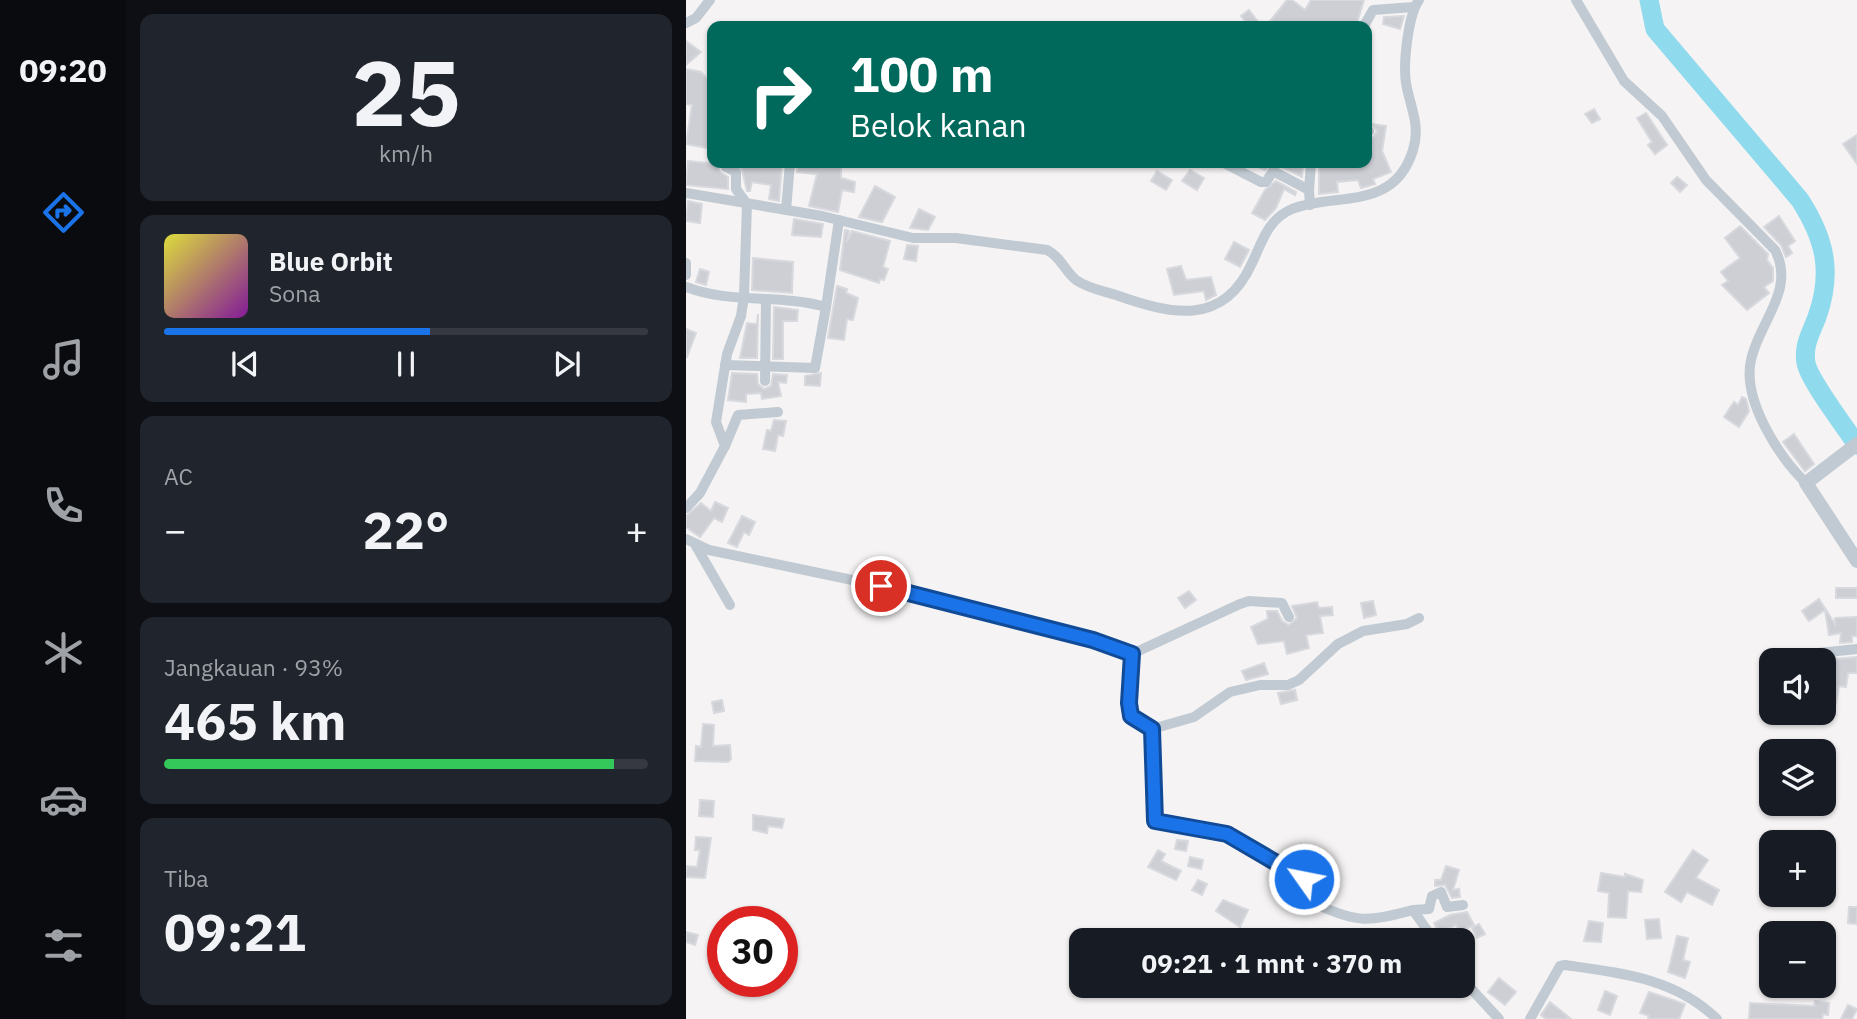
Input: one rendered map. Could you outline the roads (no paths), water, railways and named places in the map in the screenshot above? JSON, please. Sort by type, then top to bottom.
[{"type":"street","points":[[686,23],[696,18],[710,0]]},
{"type":"street","points":[[1576,0],[1623,81],[1662,116],[1682,140],[1706,180],[1775,250],[1780,260],[1782,284],[1751,359],[1749,384],[1778,451],[1806,483],[1857,561]]},
{"type":"street","points":[[686,192],[839,219],[913,239],[956,239],[1047,250],[1057,255],[1076,279],[1090,286],[1148,307],[1198,312],[1228,297],[1247,274],[1264,234],[1274,222],[1293,209],[1359,200],[1375,194],[1395,180],[1412,155],[1417,121],[1405,81],[1416,4],[1373,10],[1367,21]]},
{"type":"street","points":[[725,446],[716,422],[725,365],[744,296],[747,204],[736,189],[736,172],[728,168]]},
{"type":"street","points":[[786,210],[790,168]]},
{"type":"street","points":[[1235,168],[1264,182],[1273,171],[1309,190]]},
{"type":"street","points":[[1310,205],[1311,168]]},
{"type":"street","points":[[725,365],[815,368],[839,219]]},
{"type":"street","points":[[686,263],[686,275]]},
{"type":"street","points":[[686,287],[707,295],[801,301],[826,307]]},
{"type":"street","points":[[765,381],[766,299]]},
{"type":"street","points":[[686,508],[699,493],[725,446],[738,415],[778,412]]},
{"type":"street","points":[[1806,483],[1857,444]]},
{"type":"street","points":[[691,542],[730,605]]},
{"type":"street","points":[[691,542],[881,586],[1103,643],[1132,654],[1249,601],[1282,603],[1289,617]]},
{"type":"street","points":[[1132,654],[1129,703],[1131,716],[1152,729],[1194,717],[1230,692],[1260,685],[1288,685],[1299,680],[1338,644],[1363,631],[1407,624],[1419,618]]},
{"type":"street","points":[[1836,651],[1857,649]]},
{"type":"street","points":[[1152,729],[1155,821],[1227,834],[1240,840],[1297,873],[1311,888],[1318,905],[1342,916],[1378,921],[1430,908],[1432,896],[1441,892],[1447,907],[1463,905]]},
{"type":"street","points":[[1413,911],[1425,928]]},
{"type":"street","points":[[1530,1019],[1560,966],[1566,965],[1623,973],[1689,995],[1717,1019]]},
{"type":"street","points":[[1475,993],[1499,1019]]},
{"type":"waterway","points":[[1649,0],[1655,29],[1809,214],[1821,242],[1825,285],[1807,345],[1806,363],[1821,392],[1857,445]]}]
